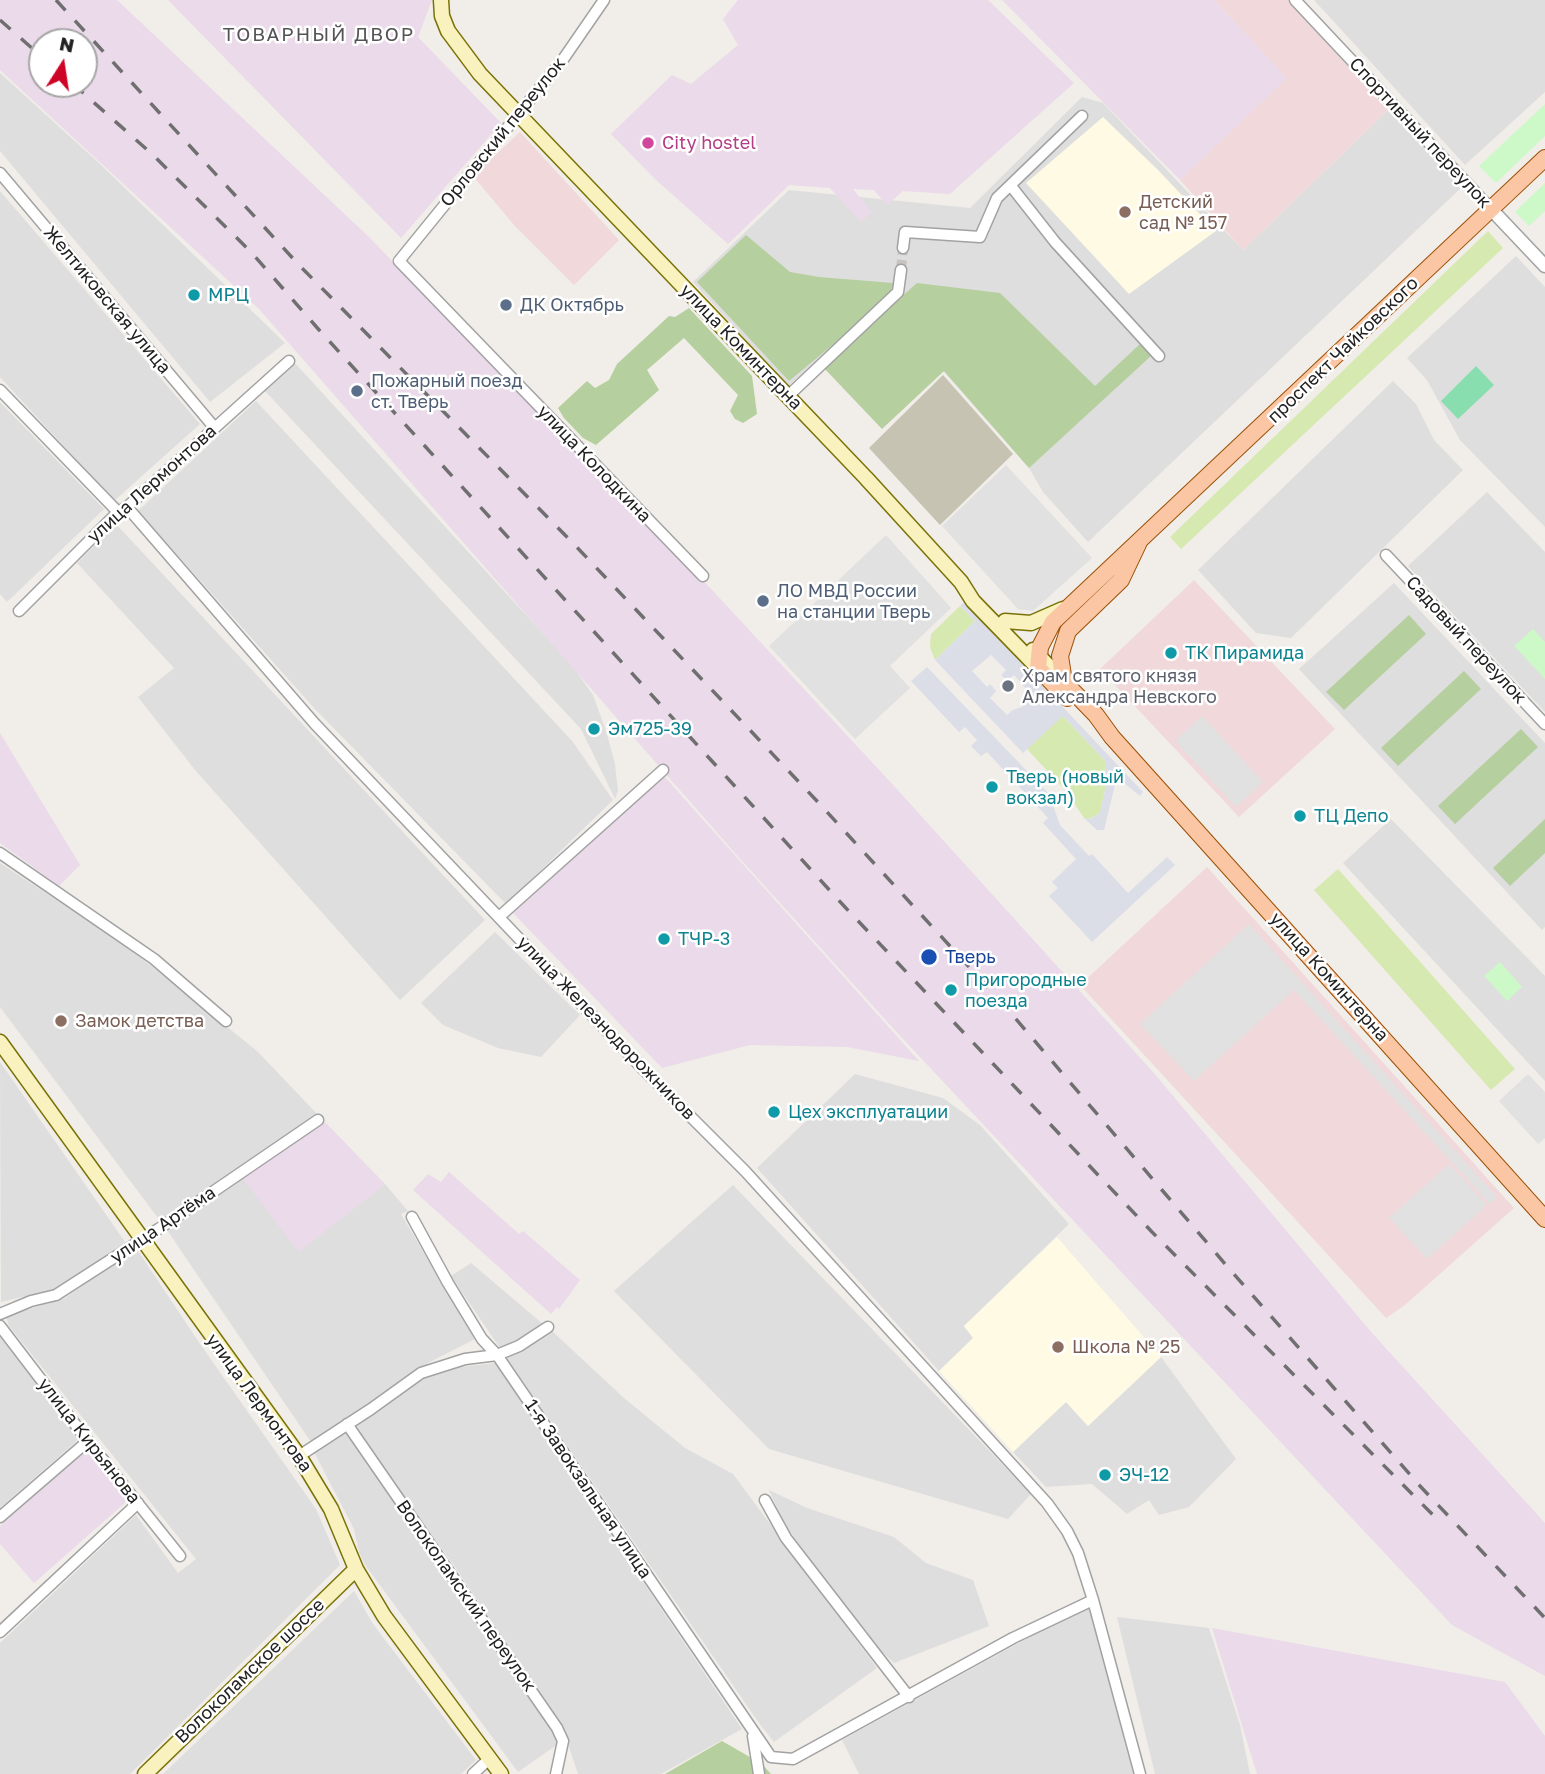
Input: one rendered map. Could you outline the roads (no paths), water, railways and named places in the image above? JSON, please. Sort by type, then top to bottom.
[{"type":"main road","name":"улица Коминтерна","points":[[441,0],[442,16],[450,35],[480,74],[788,396],[961,582],[973,601],[1036,653],[1097,716],[1112,737],[1545,1219]]},
{"type":"main road","name":"проспект Чайковского","points":[[1036,653],[1051,624],[1545,158]]},
{"type":"main road","name":"проспект Чайковского","points":[[1068,631],[1121,580],[1139,542]]},
{"type":"main road","points":[[1068,631],[1036,653],[1016,642],[1006,628],[1031,623],[1072,604]]},
{"type":"main road","points":[[1064,681],[1060,656],[1068,631]]},
{"type":"main road","name":"улица Коминтерна","points":[[1036,653],[1091,723],[1112,737]]},
{"type":"main road","name":"улица Лермонтова","points":[[0,1042],[299,1456],[331,1509],[356,1569],[384,1616],[500,1774]]},
{"type":"main road","name":"Волоколамское шоссе","points":[[145,1774],[356,1569]]},
{"type":"street","name":"Орловский переулок","points":[[398,261],[564,58],[604,0]]},
{"type":"street","name":"Спортивный переулок","points":[[1295,0],[1545,266]]},
{"type":"street","points":[[903,248],[905,232],[980,237],[997,198],[1082,116]]},
{"type":"street","name":"Желтиковская улица","points":[[0,173],[214,427]]},
{"type":"street","points":[[1010,186],[1055,242],[1159,356]]},
{"type":"street","name":"улица Колодкина","points":[[398,261],[703,576]]},
{"type":"street","points":[[788,396],[898,292],[901,270]]},
{"type":"street","name":"улица Лермонтова","points":[[19,611],[122,510],[289,361]]},
{"type":"street","name":"улица Железнодорожников","points":[[0,390],[122,510],[315,724],[745,1171],[1047,1503],[1067,1531],[1078,1553],[1140,1774]]},
{"type":"street","name":"Садовый переулок","points":[[1386,555],[1545,724]]},
{"type":"street","points":[[499,917],[663,769]]},
{"type":"street","points":[[0,853],[154,959],[226,1021]]},
{"type":"street","name":"улица Артёма","points":[[0,1314],[31,1301],[56,1295],[318,1120]]},
{"type":"street","name":"1-я Завокзальная улица","points":[[412,1217],[482,1339],[496,1355],[771,1757],[793,1759],[909,1696]]},
{"type":"street","name":"улица Кирьянова","points":[[0,1326],[180,1556]]},
{"type":"street","points":[[299,1456],[421,1373],[465,1359],[496,1355],[519,1346],[548,1327]]},
{"type":"street","name":"Волоколамский переулок","points":[[347,1424],[557,1728],[563,1741],[556,1774]]},
{"type":"street","points":[[0,1517],[88,1441]]},
{"type":"street","points":[[765,1500],[786,1538],[909,1696],[1013,1638],[1093,1600]]},
{"type":"street","points":[[0,1632],[138,1503]]},
{"type":"street","points":[[752,1732],[759,1774]]},
{"type":"street","points":[[473,1774],[488,1760]]},
{"type":"tunnel","points":[[901,270],[903,248]]},
{"type":"railway","points":[[56,0],[299,265],[571,541],[816,800],[1004,1005],[1226,1265],[1420,1486],[1545,1618]]},
{"type":"railway","points":[[0,20],[28,45]]},
{"type":"railway","points":[[89,98],[152,154],[251,252],[844,906],[1152,1232],[1435,1517]]},
{"type":"place","name":"City hostel","points":[[648,143]]},
{"type":"place","name":"Детский сад № 157","points":[[1125,212]]},
{"type":"place","name":"МРЦ","points":[[194,295]]},
{"type":"place","name":"ДК Октябрь","points":[[506,305]]},
{"type":"place","name":"Пожарный поезд ст. Тверь","points":[[357,391]]},
{"type":"place","name":"ЛО МВД России на станции Тверь","points":[[763,601]]},
{"type":"place","name":"ТК Пирамида","points":[[1171,653]]},
{"type":"place","name":"Храм святого князя Александра Невского","points":[[1008,686]]},
{"type":"place","name":"Эм725-39","points":[[594,729]]},
{"type":"place","name":"Тверь (новый вокзал)","points":[[992,787]]},
{"type":"place","name":"ТЦ Депо","points":[[1300,816]]},
{"type":"place","name":"ТЧР-3","points":[[664,939]]},
{"type":"place","name":"Тверь","points":[[929,957]]},
{"type":"place","name":"Пригородные поезда","points":[[951,990]]},
{"type":"place","name":"Замок детства","points":[[61,1021]]},
{"type":"place","name":"Цех эксплуатации","points":[[774,1112]]},
{"type":"place","name":"Школа № 25","points":[[1058,1347]]},
{"type":"place","name":"ЭЧ-12","points":[[1105,1475]]},
{"type":"district","name":"ТОВАРНЫЙ ДВОР","points":[[319,35]]}]
